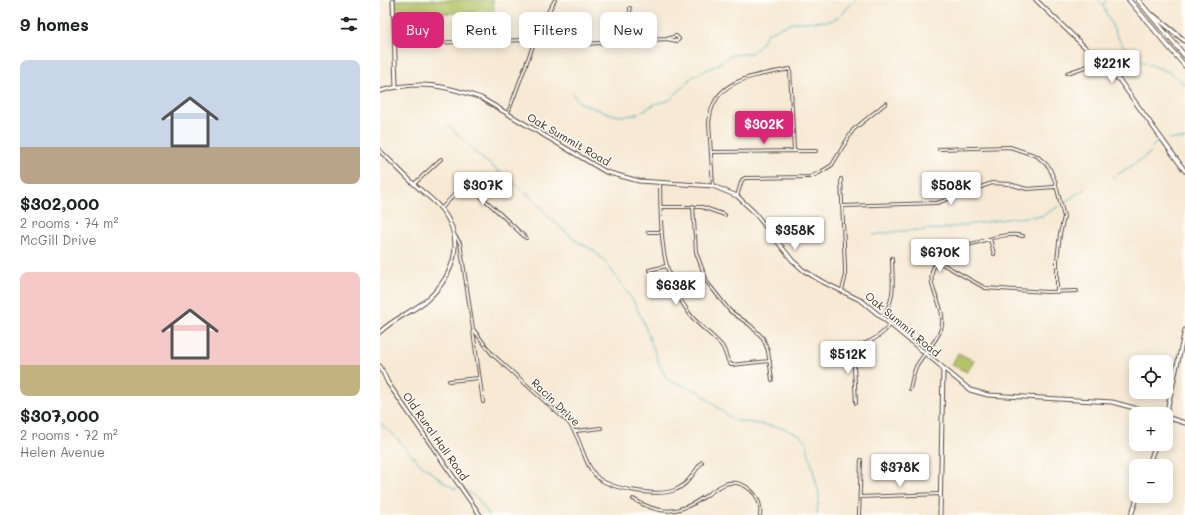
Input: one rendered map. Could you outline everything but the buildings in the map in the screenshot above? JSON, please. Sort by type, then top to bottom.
[{"type":"highway","points":[[1129,0],[1185,66]]},
{"type":"highway","points":[[1138,0],[1185,41]]},
{"type":"highway","points":[[1144,6],[1185,56]]},
{"type":"main road","points":[[393,0],[393,12]]},
{"type":"main road","points":[[1036,0],[1101,62],[1130,93],[1185,171]]},
{"type":"main road","points":[[394,48],[396,86]]},
{"type":"main road","name":"Oak Summit Road","points":[[380,91],[396,86],[424,84],[460,91],[481,98],[606,172],[639,181],[713,186],[737,196],[754,212],[796,264],[821,281],[862,301],[966,388],[983,394],[1112,402],[1131,407]]},
{"type":"main road","points":[[380,151],[441,209],[451,225],[455,236],[456,247],[454,260],[444,280],[428,299],[408,314],[387,325],[380,332]]},
{"type":"main road","points":[[1168,407],[1185,330]]},
{"type":"main road","name":"Old Rural Hall Road","points":[[380,366],[397,396],[480,515]]},
{"type":"main road","points":[[940,515],[943,370]]},
{"type":"main road","points":[[1173,419],[1185,423]]},
{"type":"main road","points":[[1131,515],[1135,503]]},
{"type":"street","points":[[548,12],[555,0]]},
{"type":"street","points":[[630,8],[630,12]]},
{"type":"street","points":[[657,40],[677,41],[679,39],[676,36],[667,40]]},
{"type":"street","points":[[444,42],[519,40]]},
{"type":"street","points":[[508,114],[532,48]]},
{"type":"street","points":[[1067,73],[1101,62]]},
{"type":"street","points":[[713,186],[710,113],[721,93],[737,81],[790,69],[794,151]]},
{"type":"street","points":[[737,196],[742,180],[745,178],[810,178],[827,169],[834,162],[853,130],[886,102]]},
{"type":"street","points":[[939,149],[1006,147],[1037,156],[1045,162],[1052,173],[1064,217],[1057,260],[1058,292]]},
{"type":"street","points":[[711,152],[816,151]]},
{"type":"street","points":[[414,184],[440,159]]},
{"type":"street","points":[[841,179],[845,267],[845,279],[842,290]]},
{"type":"street","points":[[660,182],[662,232],[666,266],[674,287],[690,314],[722,346],[730,365],[770,361]]},
{"type":"street","points":[[843,206],[937,203],[992,183],[1009,184],[1027,189],[1056,187]]},
{"type":"street","points":[[441,209],[461,187],[468,184],[526,238]]},
{"type":"street","points":[[661,207],[693,206],[711,208],[725,215]]},
{"type":"street","points":[[693,206],[696,252],[707,282],[730,311],[754,329],[763,338],[770,361],[772,380]]},
{"type":"street","points":[[648,232],[662,232]]},
{"type":"street","points":[[910,388],[914,370],[937,338],[942,325],[941,308],[932,282],[937,261],[946,252],[954,248],[1011,234],[1023,236]]},
{"type":"street","name":"Racin Drive","points":[[455,236],[460,242],[473,329],[492,354],[568,422],[576,431],[588,463],[597,477],[604,482],[630,490],[662,492],[674,490],[688,482],[702,462]]},
{"type":"street","points":[[990,239],[994,254]]},
{"type":"street","points":[[882,317],[890,307],[893,296],[892,258]]},
{"type":"street","points":[[937,261],[982,287],[1058,292],[1077,291]]},
{"type":"street","points":[[649,270],[666,266]]},
{"type":"street","points":[[827,349],[854,348],[874,340],[891,324]]},
{"type":"street","points":[[473,329],[478,378],[483,402]]},
{"type":"street","points":[[854,348],[856,403]]},
{"type":"street","points":[[449,381],[478,378]]},
{"type":"street","points":[[576,431],[601,428]]},
{"type":"street","points":[[859,515],[861,460]]},
{"type":"street","points":[[633,499],[653,512],[660,514],[674,513],[689,508],[724,484],[735,484],[746,486],[755,495],[761,506],[760,515]]},
{"type":"street","points":[[860,497],[941,494]]},
{"type":"green space","points":[[393,0],[493,0],[494,11],[444,14],[444,12],[394,12]]},
{"type":"green space","points":[[958,353],[974,361],[967,372],[952,365]]},
{"type":"waterway","points":[[572,93],[579,102],[590,107],[618,116],[635,115],[655,104],[670,100],[692,77],[715,66],[732,55],[751,53],[759,47],[767,34],[774,30],[795,22],[831,21],[840,16],[855,0]]},
{"type":"waterway","points":[[1099,0],[1107,13],[1116,35],[1130,53],[1143,62],[1170,73],[1185,85]]},
{"type":"waterway","points":[[1103,5],[1106,0]]},
{"type":"waterway","points":[[448,125],[478,155],[531,197],[557,225],[578,242],[593,250],[605,261],[634,302],[660,366],[668,380],[698,391],[733,420],[783,428],[800,435],[806,442],[819,494],[817,515]]},
{"type":"waterway","points":[[1169,139],[1185,139]]},
{"type":"waterway","points":[[1152,148],[1156,142],[1162,141]]},
{"type":"waterway","points":[[1113,177],[1151,152]]},
{"type":"waterway","points":[[1065,202],[1084,189]]},
{"type":"waterway","points":[[873,235],[901,231],[941,229],[1012,218],[1042,216],[1059,206]]},
{"type":"waterway","points":[[380,423],[393,434],[418,462],[445,483],[456,489]]},
{"type":"waterway","points":[[463,488],[478,499],[489,515]]}]
